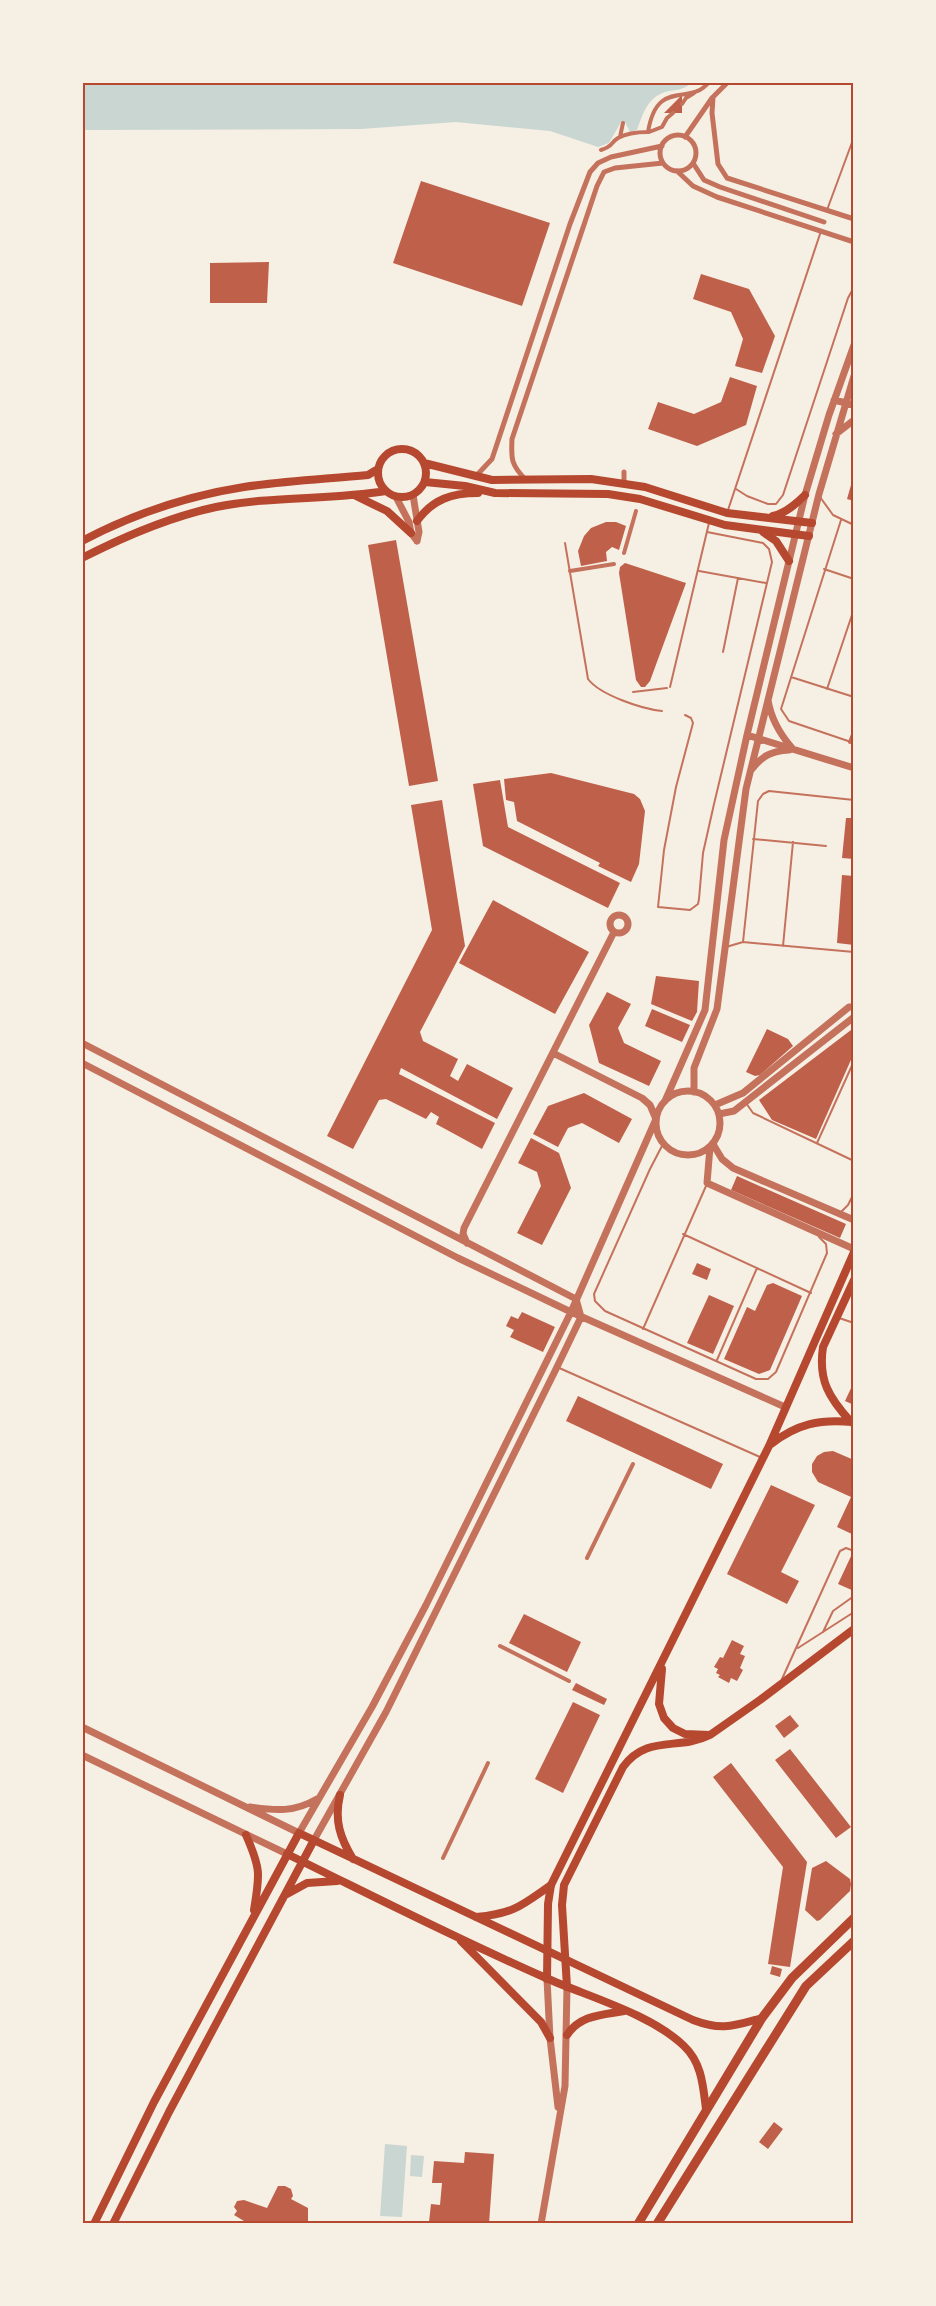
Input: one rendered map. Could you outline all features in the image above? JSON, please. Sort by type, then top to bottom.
[{"type":"highway","points":[[638,2223],[762,2018],[792,1978],[823,1945],[854,1918]]},
{"type":"highway","points":[[657,2223],[806,1986],[854,1941]]},
{"type":"highway","points":[[670,2167],[686,2177]]},
{"type":"main road","points":[[82,541],[112,525],[167,504],[216,492],[368,475],[378,469],[386,456],[399,449],[414,452],[424,463],[425,482],[413,495],[396,497],[386,491],[378,477],[378,469]]},
{"type":"main road","points":[[424,463],[492,480],[591,480],[645,486],[727,513],[812,523]]},
{"type":"main road","points":[[425,482],[465,486],[495,493]]},
{"type":"main road","points":[[82,558],[118,540],[171,519],[215,507],[305,498],[356,496],[386,491]]},
{"type":"main road","points":[[417,520],[435,502],[465,493],[608,494],[640,499],[709,522],[763,532],[797,533],[809,536]]},
{"type":"main road","points":[[766,517],[780,514],[805,495]]},
{"type":"main road","points":[[356,496],[387,511],[411,533]]},
{"type":"main road","points":[[763,532],[776,541],[789,561]]},
{"type":"main road","points":[[548,1979],[546,1950],[548,1904],[552,1885],[592,1799],[769,1446],[854,1251]]},
{"type":"main road","points":[[852,1423],[827,1391],[821,1371],[823,1347],[854,1280]]},
{"type":"main road","points":[[769,1446],[798,1426],[828,1422],[852,1423]]},
{"type":"main road","points":[[567,1987],[562,1905],[564,1885],[623,1767],[631,1756],[642,1749],[663,1743],[693,1742],[710,1735],[854,1629]]},
{"type":"main road","points":[[663,1661],[659,1704],[664,1718],[673,1728],[685,1734],[710,1735]]},
{"type":"main road","points":[[340,1795],[336,1811],[338,1826],[346,1848],[353,1859]]},
{"type":"main road","points":[[94,2223],[154,2102],[299,1833],[473,1917],[710,2026],[725,2027],[762,2018]]},
{"type":"main road","points":[[246,1835],[258,1862],[259,1872],[253,1916]]},
{"type":"main road","points":[[113,2223],[169,2112],[314,1840]]},
{"type":"main road","points":[[287,1854],[457,1937],[624,2011],[672,2035],[699,2065],[706,2109]]},
{"type":"main road","points":[[283,1897],[308,1882],[344,1882]]},
{"type":"main road","points":[[473,1917],[500,1915],[517,1909],[552,1885]]},
{"type":"main road","points":[[457,1937],[533,2013],[550,2038]]},
{"type":"main road","points":[[567,2035],[571,2028],[584,2019],[624,2011]]},
{"type":"street","points":[[682,104],[686,98],[705,88],[709,82]]},
{"type":"street","points":[[685,137],[713,97],[728,82]]},
{"type":"street","points":[[648,132],[651,116],[659,105],[672,95],[694,93]]},
{"type":"street","points":[[713,97],[713,130],[718,164],[728,178],[854,219]]},
{"type":"street","points":[[601,150],[611,146],[615,139],[633,132],[648,132],[662,127],[673,113]]},
{"type":"street","points":[[620,138],[624,129],[623,123]]},
{"type":"street","points":[[677,171],[689,168],[696,151],[690,140],[679,135],[669,138],[662,146],[660,151],[663,163],[677,171],[693,186],[717,197],[854,242]]},
{"type":"street","points":[[474,477],[492,459],[570,224],[590,172],[598,163],[611,157],[662,146]]},
{"type":"street","points":[[526,480],[515,469],[511,458],[512,439],[597,186],[604,172],[615,168],[663,163]]},
{"type":"street","points":[[693,163],[704,180],[824,222]]},
{"type":"street","points":[[717,197],[720,187]]},
{"type":"street","points":[[822,231],[826,211]]},
{"type":"street","points":[[665,1101],[705,1010],[724,840],[747,735],[805,495],[837,390],[854,345]]},
{"type":"street","points":[[694,1092],[694,1068],[717,1009],[749,772],[819,494],[854,376]]},
{"type":"street","points":[[837,390],[850,395]]},
{"type":"street","points":[[834,400],[854,405]]},
{"type":"street","points":[[836,434],[854,420]]},
{"type":"street","points":[[624,472],[624,484]]},
{"type":"street","points":[[396,497],[409,522],[411,533],[417,541],[417,520],[413,495]]},
{"type":"street","points":[[624,553],[636,511]]},
{"type":"street","points":[[570,571],[614,564]]},
{"type":"street","points":[[767,698],[771,718],[784,739],[795,750]]},
{"type":"street","points":[[852,743],[854,732]]},
{"type":"street","points":[[747,735],[854,768]]},
{"type":"street","points":[[749,772],[759,759],[768,753],[795,750]]},
{"type":"street","points":[[467,1244],[463,1234],[464,1228],[614,932]]},
{"type":"street","points":[[715,1105],[743,1094],[849,1007],[854,1007]]},
{"type":"street","points":[[719,1114],[734,1112],[854,1017]]},
{"type":"street","points":[[82,1043],[576,1299],[581,1317],[557,1367],[437,1611],[314,1840]]},
{"type":"street","points":[[553,1053],[642,1098],[650,1105],[656,1119],[656,1130],[669,1150],[684,1156],[700,1154],[712,1145]]},
{"type":"street","points":[[82,1063],[458,1258],[581,1317],[785,1407]]},
{"type":"street","points":[[82,1727],[299,1833],[372,1707],[426,1605],[571,1312],[660,1107],[673,1095],[683,1091],[694,1092],[709,1099],[719,1114],[720,1129],[712,1145],[707,1183],[854,1251]]},
{"type":"street","points":[[712,1145],[722,1159],[733,1168],[854,1220]]},
{"type":"street","points":[[587,1558],[633,1464]]},
{"type":"street","points":[[500,1646],[569,1681]]},
{"type":"street","points":[[82,1755],[287,1854]]},
{"type":"street","points":[[442,1858],[488,1763]]},
{"type":"street","points":[[239,1805],[267,1810],[292,1810],[320,1797]]},
{"type":"street","points":[[548,1979],[550,2038],[559,2113]]},
{"type":"street","points":[[541,2223],[565,2086],[567,1987]]},
{"type":"lane","points":[[826,211],[854,137]]},
{"type":"lane","points":[[727,513],[822,231]]},
{"type":"lane","points":[[736,489],[768,504],[776,504],[783,495],[848,298],[854,287]]},
{"type":"lane","points":[[819,494],[829,510],[841,520],[854,525]]},
{"type":"lane","points":[[841,520],[781,709],[783,716],[789,722],[852,743]]},
{"type":"lane","points":[[633,692],[669,688],[709,522]]},
{"type":"lane","points":[[685,715],[691,718],[693,723],[676,787],[664,850],[658,907],[690,910],[698,904],[703,853],[772,562],[769,549],[763,543],[707,532]]},
{"type":"lane","points":[[565,543],[587,675],[592,684],[639,706],[662,711]]},
{"type":"lane","points":[[824,569],[854,579]]},
{"type":"lane","points":[[699,571],[766,583]]},
{"type":"lane","points":[[723,652],[738,578]]},
{"type":"lane","points":[[827,688],[854,609]]},
{"type":"lane","points":[[790,676],[854,697]]},
{"type":"lane","points":[[743,942],[758,801],[763,794],[769,791],[854,800]]},
{"type":"lane","points":[[753,839],[826,846]]},
{"type":"lane","points":[[783,946],[793,842]]},
{"type":"lane","points":[[726,947],[743,942],[854,952]]},
{"type":"lane","points":[[816,1144],[854,1061]]},
{"type":"lane","points":[[746,1102],[753,1113],[854,1161]]},
{"type":"lane","points":[[663,1144],[594,1294],[595,1301],[605,1311],[756,1379],[768,1379],[776,1372],[827,1253],[826,1244],[816,1232]]},
{"type":"lane","points":[[643,1329],[707,1183]]},
{"type":"lane","points":[[838,1214],[848,1204],[854,1193]]},
{"type":"lane","points":[[683,1234],[811,1293]]},
{"type":"lane","points":[[717,1360],[758,1268]]},
{"type":"lane","points":[[837,1317],[854,1323]]},
{"type":"lane","points":[[557,1367],[763,1458]]},
{"type":"lane","points":[[779,1686],[840,1551],[846,1548],[854,1551]]},
{"type":"lane","points":[[822,1634],[833,1611],[854,1596]]},
{"type":"lane","points":[[798,1648],[854,1612]]},
{"type":"shaded area","points":[[82,83],[691,83],[682,89],[665,92],[654,98],[646,107],[637,130],[630,132],[625,122],[621,122],[609,143],[598,147],[550,131],[456,122],[361,129],[83,130]]},
{"type":"shaded area","points":[[385,2144],[407,2146],[402,2217],[380,2216]]},
{"type":"shaded area","points":[[411,2155],[424,2156],[422,2177],[410,2176]]},
{"type":"building","points":[[682,95],[682,113],[664,113]]},
{"type":"building","points":[[421,181],[550,223],[522,306],[393,263]]},
{"type":"building","points":[[269,262],[267,303],[210,303],[210,263]]},
{"type":"building","points":[[701,274],[749,289],[775,336],[762,373],[735,366],[743,339],[731,312],[693,299]]},
{"type":"building","points":[[730,377],[757,386],[746,425],[697,446],[648,429],[658,402],[694,414],[721,402]]},
{"type":"building","points":[[854,478],[854,501],[847,499]]},
{"type":"building","points":[[606,522],[616,522],[626,526],[619,550],[612,547],[606,552],[607,561],[581,566],[578,551],[584,536],[591,528]]},
{"type":"building","points":[[396,540],[438,781],[409,786],[368,545]]},
{"type":"building","points":[[625,563],[686,583],[650,681],[645,687],[641,687],[636,680],[619,573],[620,567]]},
{"type":"building","points":[[551,773],[634,794],[640,799],[645,811],[639,864],[631,882],[598,866],[600,863],[517,821],[514,802],[506,800],[504,779]]},
{"type":"building","points":[[500,780],[508,827],[620,883],[608,908],[483,846],[473,784]]},
{"type":"building","points":[[442,800],[465,946],[420,1032],[423,1041],[458,1059],[450,1076],[458,1081],[467,1064],[513,1088],[497,1119],[401,1068],[399,1074],[495,1123],[482,1149],[436,1124],[439,1117],[431,1112],[426,1119],[386,1099],[379,1100],[353,1149],[327,1136],[432,930],[411,805]]},
{"type":"building","points":[[846,818],[854,818],[854,859],[842,858]]},
{"type":"building","points":[[842,875],[854,876],[854,945],[837,943]]},
{"type":"building","points":[[493,900],[589,952],[555,1014],[459,963]]},
{"type":"building","points":[[656,976],[699,981],[697,1012],[692,1021],[651,1004]]},
{"type":"building","points":[[607,992],[631,1004],[618,1028],[624,1043],[661,1061],[649,1086],[599,1063],[589,1025]]},
{"type":"building","points":[[652,1009],[690,1025],[682,1042],[645,1026]]},
{"type":"building","points":[[767,1029],[788,1039],[793,1046],[760,1075],[755,1076],[746,1072]]},
{"type":"building","points":[[851,1030],[854,1033],[854,1053],[816,1139],[772,1120],[759,1100]]},
{"type":"building","points":[[584,1093],[632,1119],[619,1143],[582,1123],[568,1128],[558,1147],[533,1134],[548,1106]]},
{"type":"building","points":[[531,1138],[559,1153],[571,1188],[542,1245],[517,1233],[541,1186],[537,1172],[518,1163]]},
{"type":"building","points":[[737,1176],[846,1224],[840,1238],[731,1190]]},
{"type":"building","points":[[697,1263],[711,1269],[707,1280],[692,1274]]},
{"type":"building","points":[[773,1283],[802,1296],[770,1370],[759,1374],[724,1359],[747,1307],[755,1311],[767,1285]]},
{"type":"building","points":[[709,1295],[734,1306],[713,1354],[687,1343]]},
{"type":"building","points":[[522,1312],[555,1327],[543,1352],[510,1337],[514,1330],[506,1326],[511,1316],[518,1319]]},
{"type":"building","points":[[852,1386],[854,1387],[854,1405],[845,1401]]},
{"type":"building","points":[[578,1396],[723,1464],[711,1489],[566,1421]]},
{"type":"building","points":[[833,1451],[854,1460],[854,1535],[837,1527],[851,1497],[818,1482],[812,1472],[812,1464],[817,1456]]},
{"type":"building","points":[[771,1485],[815,1505],[781,1572],[799,1581],[787,1604],[727,1574]]},
{"type":"building","points":[[852,1554],[854,1555],[854,1591],[838,1584]]},
{"type":"building","points":[[524,1614],[581,1642],[567,1672],[509,1643]]},
{"type":"building","points":[[732,1640],[744,1646],[740,1654],[745,1656],[740,1668],[743,1670],[737,1681],[731,1678],[729,1683],[718,1677],[720,1675],[716,1673],[718,1669],[714,1667],[720,1657],[723,1658]]},
{"type":"building","points":[[576,1683],[607,1699],[604,1705],[572,1690]]},
{"type":"building","points":[[573,1702],[600,1715],[563,1793],[535,1779]]},
{"type":"building","points":[[790,1715],[799,1726],[784,1738],[775,1726]]},
{"type":"building","points":[[790,1749],[851,1827],[836,1838],[775,1760]]},
{"type":"building","points":[[731,1763],[807,1862],[790,1967],[768,1964],[783,1867],[713,1777]]},
{"type":"building","points":[[826,1861],[850,1879],[850,1891],[817,1921],[805,1910],[812,1868]]},
{"type":"building","points":[[772,1966],[782,1969],[780,1977],[770,1974]]},
{"type":"building","points":[[774,2122],[783,2129],[768,2149],[759,2142]]},
{"type":"building","points":[[465,2152],[494,2154],[489,2224],[429,2222],[431,2204],[440,2205],[442,2183],[432,2183],[434,2161],[464,2163]]},
{"type":"building","points":[[278,2186],[291,2189],[293,2196],[291,2199],[308,2208],[308,2224],[249,2224],[234,2215],[237,2211],[234,2207],[237,2201],[244,2200],[267,2208]]}]
